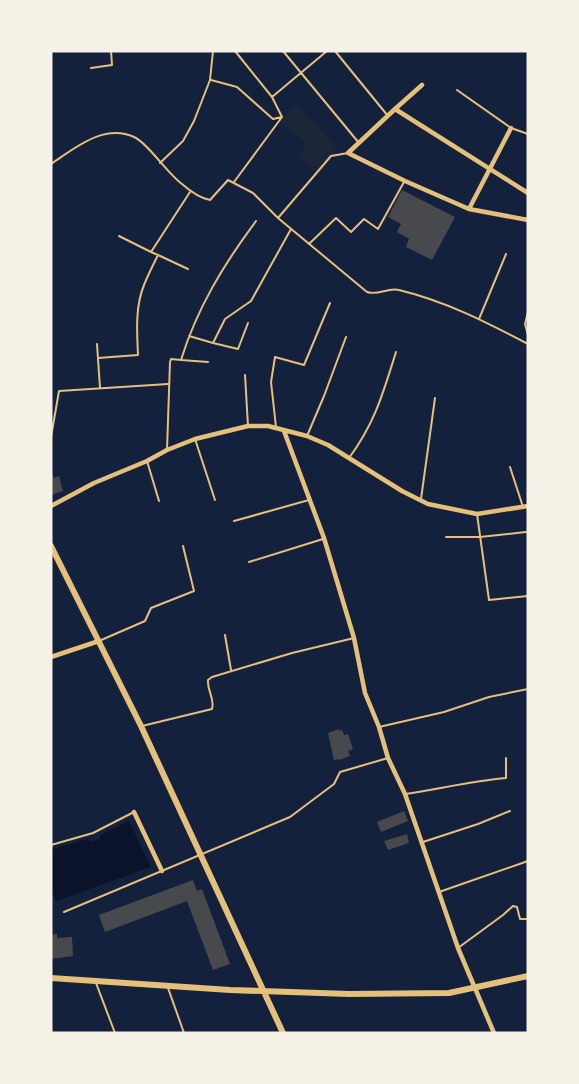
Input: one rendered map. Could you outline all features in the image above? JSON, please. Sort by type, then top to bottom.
[{"type":"street","points":[[422,85],[348,153],[469,209],[528,220]]},
{"type":"street","points":[[396,109],[528,193]]},
{"type":"street","points":[[469,209],[511,128]]},
{"type":"street","points":[[51,506],[94,483],[167,450],[248,426],[276,427],[328,445],[421,502],[477,514],[526,506]]},
{"type":"street","points":[[284,431],[324,538],[354,638],[365,693],[379,727],[388,758],[405,794],[458,948],[493,1033]]},
{"type":"street","points":[[51,546],[141,726],[283,1033]]},
{"type":"street","points":[[51,657],[99,641]]},
{"type":"street","points":[[134,812],[162,871]]},
{"type":"street","points":[[51,978],[349,994],[449,993],[528,976]]},
{"type":"lane","points":[[91,68],[111,65],[111,51]]},
{"type":"lane","points":[[160,163],[183,141],[194,121],[210,80],[213,51]]},
{"type":"lane","points":[[235,51],[273,97],[282,117]]},
{"type":"lane","points":[[283,51],[359,143]]},
{"type":"lane","points":[[273,97],[327,51]]},
{"type":"lane","points":[[335,51],[388,116]]},
{"type":"lane","points":[[210,80],[237,87],[273,119],[282,117]]},
{"type":"lane","points":[[457,90],[511,128],[528,134]]},
{"type":"lane","points":[[234,182],[282,117]]},
{"type":"lane","points":[[51,164],[86,140],[100,135],[119,134],[136,138],[175,179],[191,191],[210,200],[225,182],[234,182],[260,199],[278,218],[371,293],[391,289],[433,299],[528,344]]},
{"type":"lane","points":[[278,218],[331,156],[348,153]]},
{"type":"lane","points":[[309,244],[336,218],[351,232],[364,219],[378,229],[405,181]]},
{"type":"lane","points":[[151,252],[191,191]]},
{"type":"lane","points":[[181,360],[189,336],[219,275],[256,221]]},
{"type":"lane","points":[[213,343],[225,319],[251,301],[291,229]]},
{"type":"lane","points":[[119,236],[188,269]]},
{"type":"lane","points":[[479,319],[506,254]]},
{"type":"lane","points":[[98,358],[138,355],[137,322],[140,299],[158,255]]},
{"type":"lane","points":[[276,427],[271,382],[275,357],[304,365],[330,303]]},
{"type":"lane","points":[[528,312],[525,324],[528,335]]},
{"type":"lane","points":[[189,336],[238,349],[248,323]]},
{"type":"lane","points":[[307,436],[346,337]]},
{"type":"lane","points":[[98,344],[100,388]]},
{"type":"lane","points":[[349,458],[364,438],[377,411],[396,352]]},
{"type":"lane","points":[[167,450],[171,359],[208,362]]},
{"type":"lane","points":[[245,375],[248,426]]},
{"type":"lane","points":[[51,437],[58,391],[169,384]]},
{"type":"lane","points":[[421,502],[435,398]]},
{"type":"lane","points":[[195,440],[215,500]]},
{"type":"lane","points":[[147,461],[159,501]]},
{"type":"lane","points":[[510,467],[526,506]]},
{"type":"lane","points":[[234,520],[309,500]]},
{"type":"lane","points":[[477,514],[489,600],[528,596]]},
{"type":"lane","points":[[446,537],[480,537],[525,532]]},
{"type":"lane","points":[[249,562],[324,538]]},
{"type":"lane","points":[[99,641],[145,621],[151,608],[194,591],[183,546]]},
{"type":"lane","points":[[225,635],[231,670]]},
{"type":"lane","points":[[141,726],[212,709],[213,699],[208,689],[208,680],[231,670],[354,638]]},
{"type":"lane","points":[[379,727],[444,712],[497,694],[528,689]]},
{"type":"lane","points":[[64,912],[200,855],[234,838],[290,817],[334,784],[340,772],[388,758]]},
{"type":"lane","points":[[405,794],[506,778],[506,758]]},
{"type":"lane","points":[[420,843],[510,811]]},
{"type":"lane","points":[[51,845],[93,833],[134,812]]},
{"type":"lane","points":[[439,892],[528,861]]},
{"type":"lane","points":[[458,948],[513,906],[517,907],[519,918],[522,921],[528,919]]},
{"type":"lane","points":[[95,981],[115,1033]]},
{"type":"lane","points":[[167,985],[184,1033]]},
{"type":"shaded area","points":[[295,104],[337,148],[316,172],[298,156],[307,143],[280,122]]},
{"type":"shaded area","points":[[129,821],[151,867],[56,901],[51,891],[51,849],[88,839],[90,842],[100,839],[99,836]]},
{"type":"building","points":[[402,190],[455,217],[432,260],[406,247],[409,239],[397,232],[401,224],[388,217]]},
{"type":"building","points":[[51,470],[54,478],[59,476],[63,491],[51,495]]},
{"type":"building","points":[[339,729],[344,735],[348,734],[353,749],[348,751],[350,756],[334,760],[328,733]]},
{"type":"building","points":[[404,811],[408,821],[381,832],[377,822]]},
{"type":"building","points":[[407,834],[409,843],[388,850],[384,841]]},
{"type":"building","points":[[193,880],[197,891],[202,889],[230,964],[213,970],[187,901],[105,932],[99,915]]},
{"type":"building","points":[[57,934],[57,938],[72,937],[73,956],[51,959],[51,935]]}]
